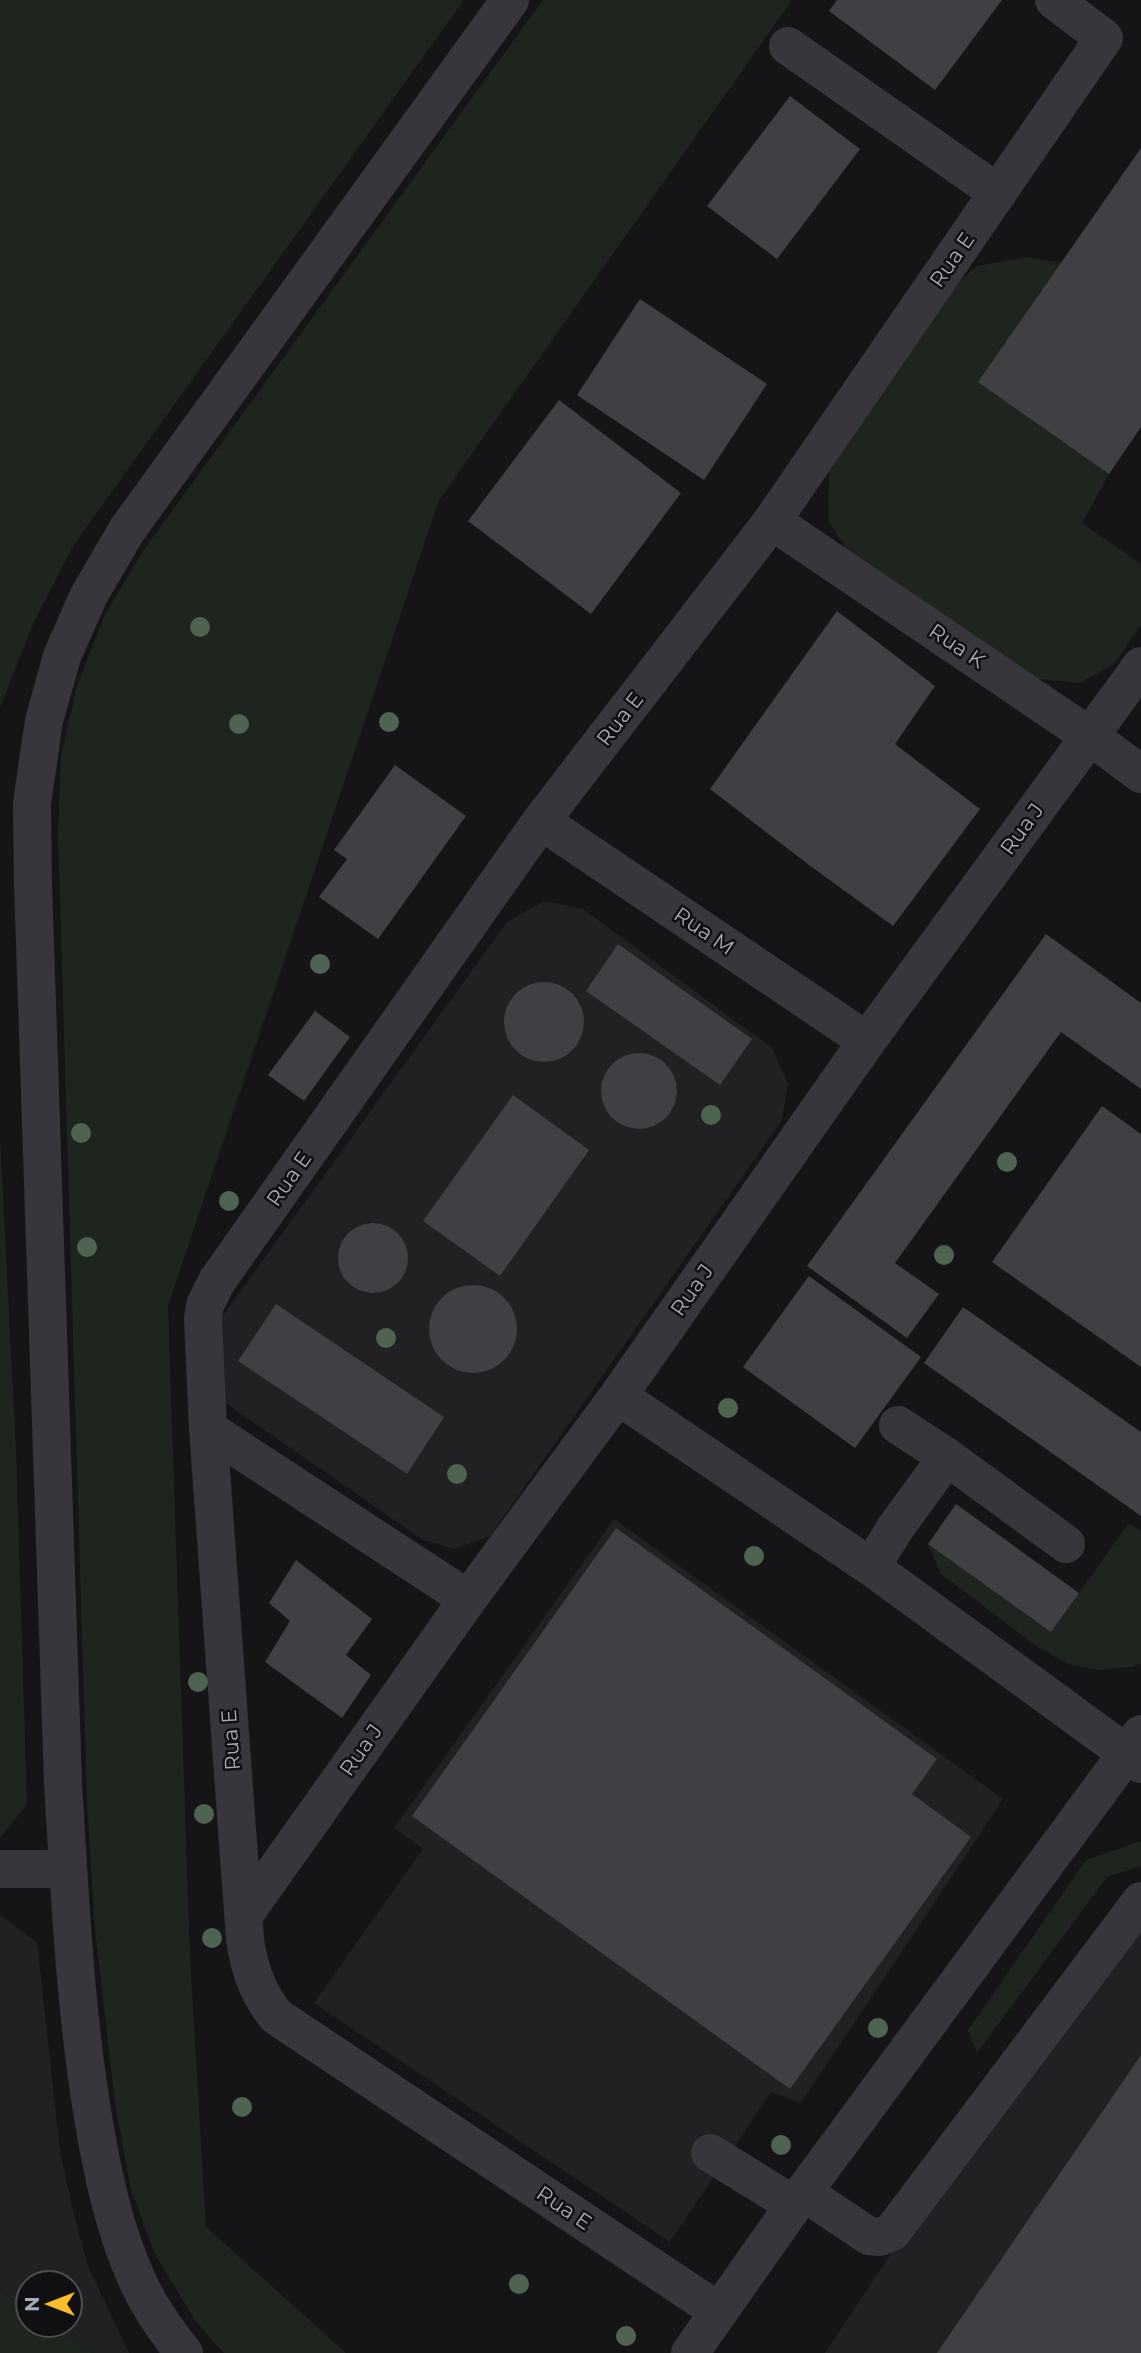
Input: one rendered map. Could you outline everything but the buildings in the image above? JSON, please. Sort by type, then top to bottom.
[{"type":"lane","points":[[184,2353],[165,2331],[138,2282],[118,2226],[102,2169],[84,2064],[62,1756],[32,803],[44,721],[62,656],[89,595],[127,530],[510,0]]},
{"type":"lane","name":"Rua E","points":[[718,2311],[276,2015],[262,1999],[249,1964],[244,1914],[208,1429],[203,1318],[209,1295],[541,821],[772,521],[1104,38],[1054,0]]},
{"type":"lane","points":[[788,46],[998,193]]},
{"type":"lane","name":"Rua K","points":[[772,521],[1091,737],[1141,774]]},
{"type":"lane","name":"Rua J","points":[[244,1914],[468,1600],[618,1396],[867,1041],[1141,666]]},
{"type":"lane","name":"Rua M","points":[[541,821],[867,1041]]},
{"type":"lane","points":[[618,1396],[1136,1751],[799,2198],[690,2353]]},
{"type":"lane","points":[[898,1425],[947,1457],[1066,1544]]},
{"type":"lane","points":[[208,1429],[468,1600]]},
{"type":"lane","points":[[871,1567],[896,1527],[947,1457]]},
{"type":"lane","points":[[0,1869],[68,1869]]},
{"type":"lane","points":[[710,2153],[869,2236],[880,2237],[892,2232],[1141,1901]]},
{"type":"shaded area","points":[[0,0],[464,0],[73,546],[33,624],[0,707]]},
{"type":"shaded area","points":[[543,0],[792,0],[439,500],[168,1306],[190,1957],[206,2227],[346,2353],[224,2353],[196,2322],[155,2254],[131,2190],[115,2103],[95,1929],[87,1803],[58,834],[61,755],[77,686],[104,616],[143,551]]},
{"type":"shaded area","points":[[1027,257],[1061,263],[1109,474],[1082,523],[1141,564],[1141,625],[1113,665],[1080,683],[1030,678],[847,549],[828,521],[829,472],[949,291],[977,266]]},
{"type":"shaded area","points":[[544,901],[583,909],[772,1048],[788,1084],[782,1120],[490,1536],[455,1549],[423,1540],[214,1395],[217,1324],[507,922]]},
{"type":"shaded area","points":[[0,1138],[16,1450],[27,1804],[0,1838]]},
{"type":"shaded area","points":[[614,1519],[1003,1799],[801,2103],[771,2092],[670,2242],[314,2003],[423,1849],[394,1828]]},
{"type":"shaded area","points":[[1129,1523],[1141,1531],[1141,1663],[1132,1667],[1098,1670],[1068,1664],[1039,1648],[941,1574],[928,1544],[1051,1632]]},
{"type":"shaded area","points":[[1141,1841],[1141,1866],[1107,1877],[977,2053],[968,2030],[1086,1860]]},
{"type":"shaded area","points":[[1132,1891],[1141,1898],[1141,2353],[825,2353]]},
{"type":"shaded area","points":[[0,1915],[37,1942],[60,2151],[74,2215],[88,2266],[129,2353],[94,2353],[73,2339],[84,2339],[84,2269],[14,2269],[14,2300],[0,2291]]},
{"type":"shaded area","points":[[0,2291],[14,2300],[14,2339],[73,2339],[94,2353],[0,2353]]}]
